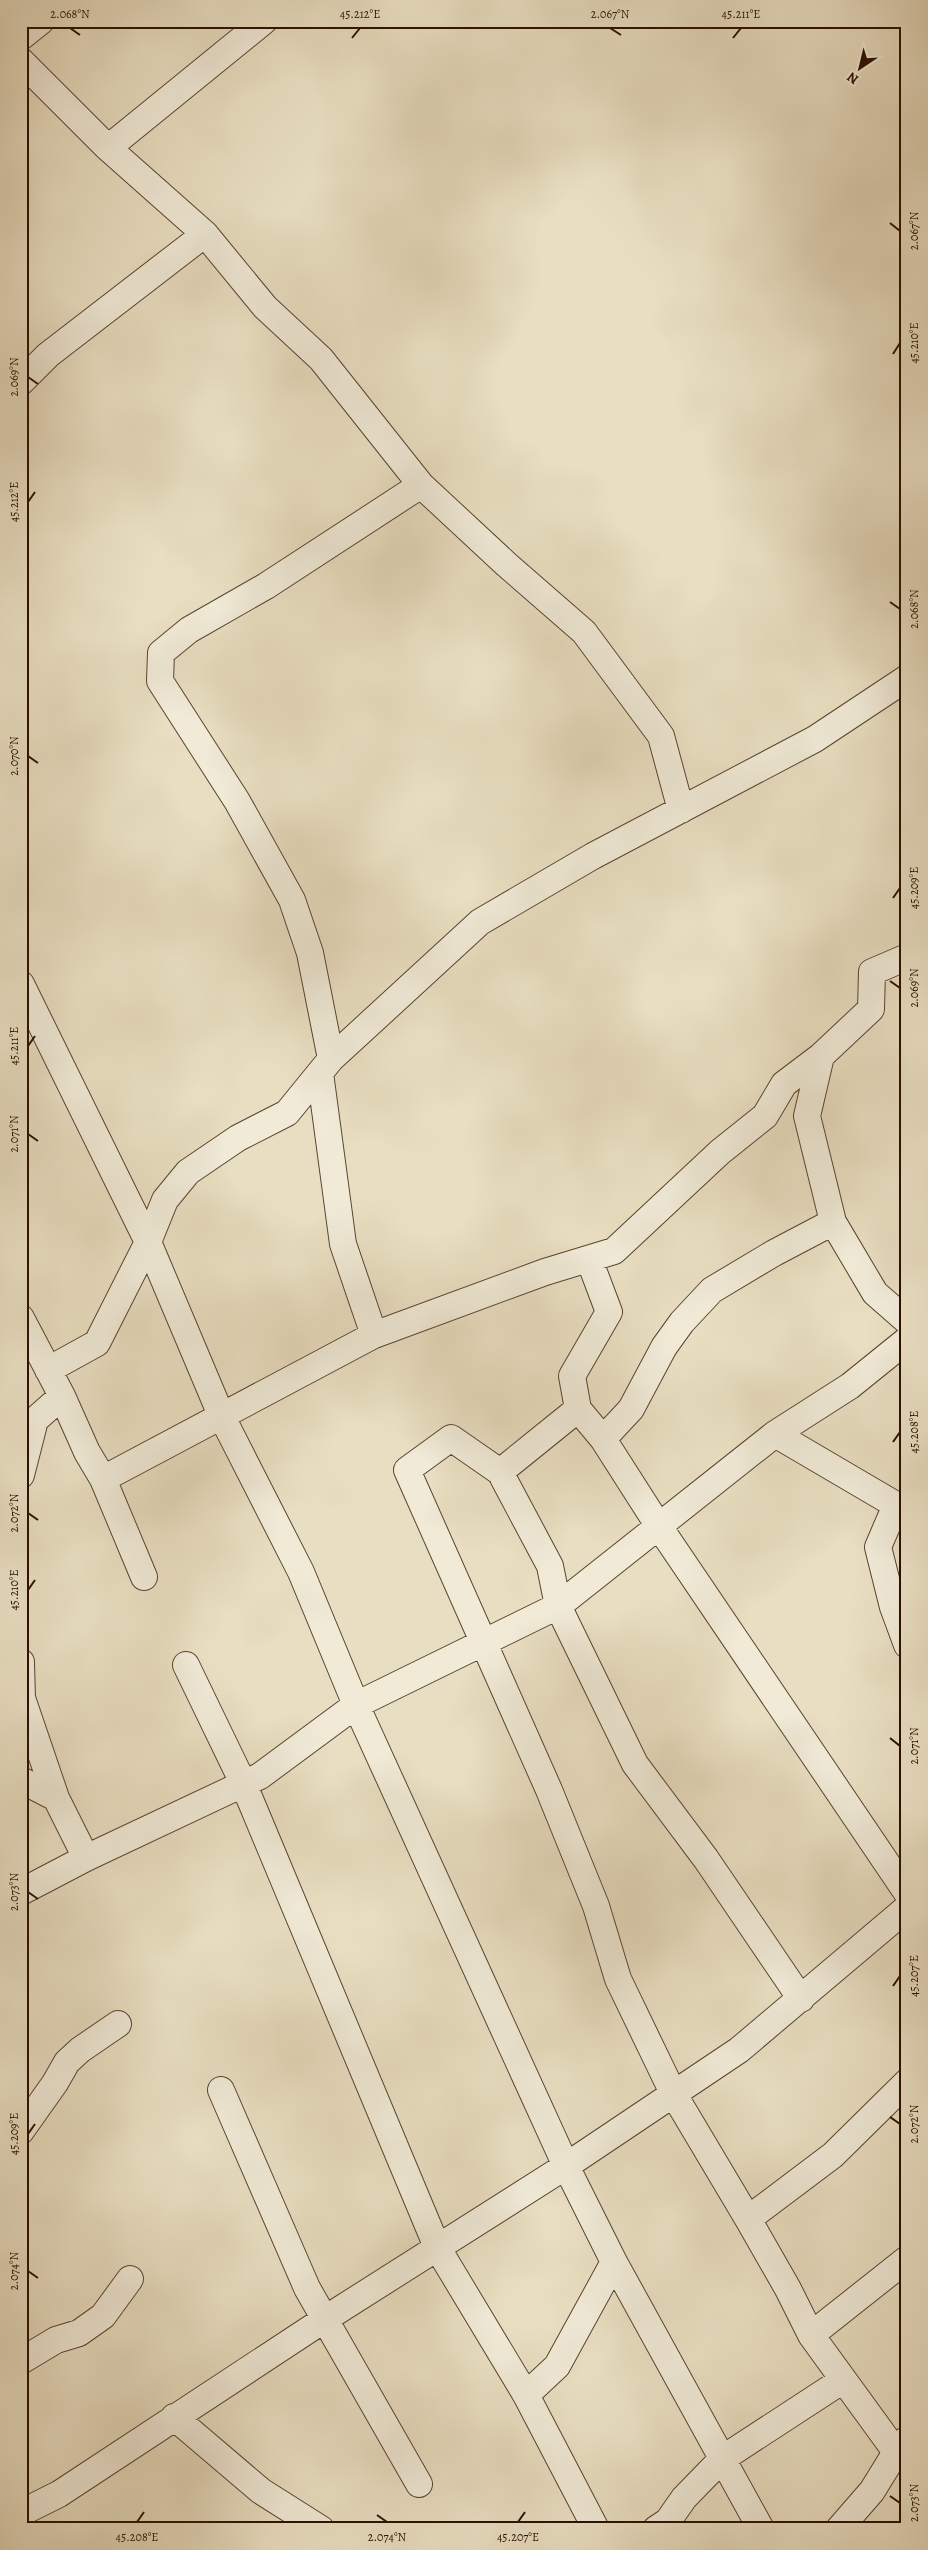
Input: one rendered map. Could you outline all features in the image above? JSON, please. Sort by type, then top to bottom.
[{"type":"street","points":[[21,37],[40,21]]},
{"type":"street","points":[[108,148],[264,21]]},
{"type":"street","points":[[21,61],[108,148],[205,234],[265,307],[321,359],[421,485],[506,564],[584,632],[661,736],[681,810]]},
{"type":"street","points":[[21,382],[48,355],[205,234]]},
{"type":"street","points":[[374,1335],[343,1244],[326,1066],[310,953],[292,900],[237,801],[160,681],[161,653],[189,630],[266,586],[421,485]]},
{"type":"street","points":[[48,1370],[97,1343],[148,1242],[165,1200],[188,1172],[238,1138],[287,1112],[326,1066],[480,922],[593,856],[815,739],[907,678]]},
{"type":"street","points":[[103,1479],[374,1335],[545,1272],[614,1251],[720,1152],[765,1116],[784,1084],[821,1056],[870,1009],[872,972],[907,957]]},
{"type":"street","points":[[21,984],[148,1242],[221,1415],[301,1572],[356,1706],[566,2166],[614,2262],[762,2529]]},
{"type":"street","points":[[821,1056],[807,1116],[833,1222],[875,1293],[907,1321]]},
{"type":"street","points":[[603,1439],[631,1409],[664,1347],[682,1322],[712,1290],[774,1253],[833,1222]]},
{"type":"street","points":[[589,1258],[609,1312],[572,1376],[578,1409],[603,1439],[658,1525],[907,1893]]},
{"type":"street","points":[[21,1318],[62,1396],[87,1452],[103,1479],[144,1576]]},
{"type":"street","points":[[21,1892],[86,1858],[244,1785],[260,1776],[356,1706],[484,1640],[558,1606],[774,1434],[850,1386],[907,1340]]},
{"type":"street","points":[[21,1475],[28,1423],[62,1396]]},
{"type":"street","points":[[500,1472],[578,1409]]},
{"type":"street","points":[[774,1434],[901,1509],[878,1547],[893,1607],[907,1645]]},
{"type":"street","points":[[801,1999],[706,1859],[635,1764],[558,1606],[550,1566],[500,1472],[451,1438],[407,1470],[484,1640],[573,1846],[596,1906],[618,1979],[673,2093],[748,2219],[811,2335],[843,2380],[901,2446],[872,2491],[839,2529]]},
{"type":"street","points":[[21,1662],[22,1698],[56,1798],[86,1858]]},
{"type":"street","points":[[186,1665],[244,1785],[437,2247],[526,2396],[596,2529]]},
{"type":"street","points":[[21,1780],[56,1798]]},
{"type":"street","points":[[21,2513],[59,2494],[325,2319],[566,2166],[739,2050],[907,1908]]},
{"type":"street","points":[[21,2130],[55,2082],[66,2062],[118,2024]]},
{"type":"street","points":[[748,2219],[833,2155],[907,2082]]},
{"type":"street","points":[[221,2090],[307,2288],[420,2484]]},
{"type":"street","points":[[811,2335],[907,2259]]},
{"type":"street","points":[[526,2396],[557,2366],[614,2262]]},
{"type":"street","points":[[21,2360],[56,2340],[79,2333],[103,2316],[130,2279]]},
{"type":"street","points":[[656,2529],[668,2521],[684,2498],[722,2459],[843,2380]]},
{"type":"street","points":[[174,2417],[260,2490],[321,2529]]}]
